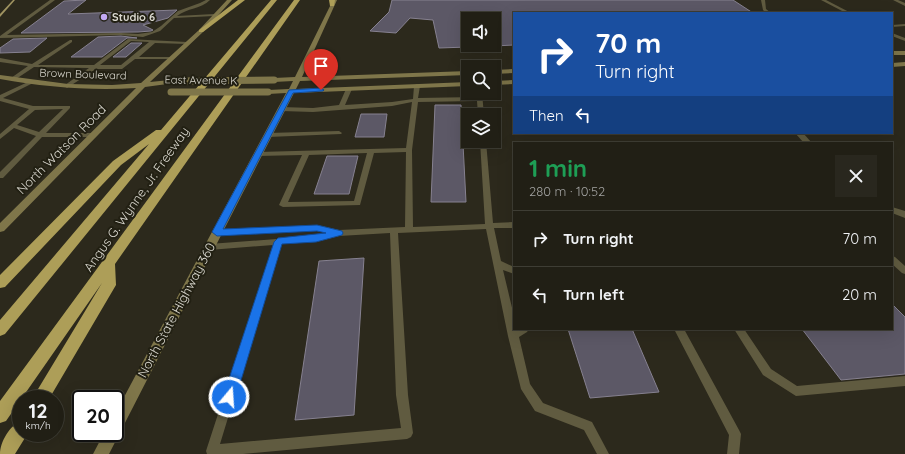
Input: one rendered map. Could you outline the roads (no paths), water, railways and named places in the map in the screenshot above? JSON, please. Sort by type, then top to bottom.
[{"type":"highway","points":[[200,31],[224,15],[242,0]]},
{"type":"highway","name":"Angus G. Wynne, Jr. Freeway","points":[[0,330],[274,0]]},
{"type":"highway","name":"Angus G. Wynne, Jr. Freeway","points":[[0,416],[297,0]]},
{"type":"highway","points":[[0,283],[117,163],[176,119]]},
{"type":"highway","points":[[46,390],[77,340],[109,284],[109,264]]},
{"type":"highway","points":[[5,454],[13,442]]},
{"type":"main road","points":[[141,87],[230,0]]},
{"type":"main road","name":"North State Highway 360","points":[[124,411],[282,109],[333,2]]},
{"type":"main road","points":[[893,53],[905,53]]},
{"type":"main road","points":[[893,65],[905,64]]},
{"type":"main road","points":[[501,72],[513,71]]},
{"type":"main road","name":"East Avenue K","points":[[141,87],[180,81],[274,80],[461,73]]},
{"type":"main road","points":[[416,75],[418,86]]},
{"type":"main road","name":"Brown Boulevard","points":[[0,77],[66,86],[141,87]]},
{"type":"main road","points":[[501,83],[513,82]]},
{"type":"main road","name":"East Avenue K","points":[[141,87],[171,92],[268,92],[461,84]]},
{"type":"main road","name":"North Watson Road","points":[[0,229],[141,87]]},
{"type":"main road","points":[[101,454],[107,442]]},
{"type":"street","points":[[800,134],[807,142]]},
{"type":"street","points":[[893,210],[905,215]]},
{"type":"lane","points":[[1,37],[23,23],[27,17],[53,0]]},
{"type":"lane","points":[[1,37],[121,34],[133,36],[148,35],[158,32],[180,11],[205,4],[208,0]]},
{"type":"lane","points":[[763,0],[764,9],[768,12]]},
{"type":"lane","points":[[822,0],[847,12]]},
{"type":"lane","points":[[895,0],[905,5]]},
{"type":"lane","points":[[174,17],[214,15]]},
{"type":"lane","points":[[893,26],[905,25]]},
{"type":"lane","points":[[893,34],[905,40]]},
{"type":"lane","points":[[66,86],[95,67],[130,40],[187,43]]},
{"type":"lane","points":[[0,60],[35,66],[122,67],[154,41]]},
{"type":"lane","points":[[13,79],[70,42]]},
{"type":"lane","points":[[134,58],[171,58]]},
{"type":"lane","points":[[0,98],[32,82]]},
{"type":"lane","points":[[409,229],[409,150],[418,86]]},
{"type":"lane","points":[[341,107],[349,89]]},
{"type":"lane","points":[[282,109],[313,110],[461,97]]},
{"type":"lane","points":[[0,98],[33,108],[68,107],[0,176]]},
{"type":"lane","points":[[0,137],[33,108]]},
{"type":"lane","points":[[13,126],[41,136],[93,135]]},
{"type":"lane","points":[[268,135],[339,133]]},
{"type":"lane","points":[[483,148],[489,226],[525,386],[539,407],[588,426],[602,454]]},
{"type":"lane","points":[[258,154],[409,150]]},
{"type":"lane","points":[[306,153],[283,205],[357,204],[371,151]]},
{"type":"lane","points":[[209,247],[316,239],[339,233],[513,225]]},
{"type":"lane","points":[[217,232],[317,228],[339,233]]},
{"type":"lane","points":[[278,242],[212,450],[406,433],[402,395],[394,230]]},
{"type":"lane","points":[[893,260],[905,271]]},
{"type":"lane","points":[[497,263],[513,271]]},
{"type":"lane","points":[[513,336],[522,330]]},
{"type":"lane","points":[[680,330],[735,434],[732,454]]},
{"type":"lane","points":[[740,330],[767,372],[796,391],[905,382]]},
{"type":"waterway","points":[[0,16],[14,0]]},
{"type":"place","name":"Studio 6","points":[[104,17]]}]
